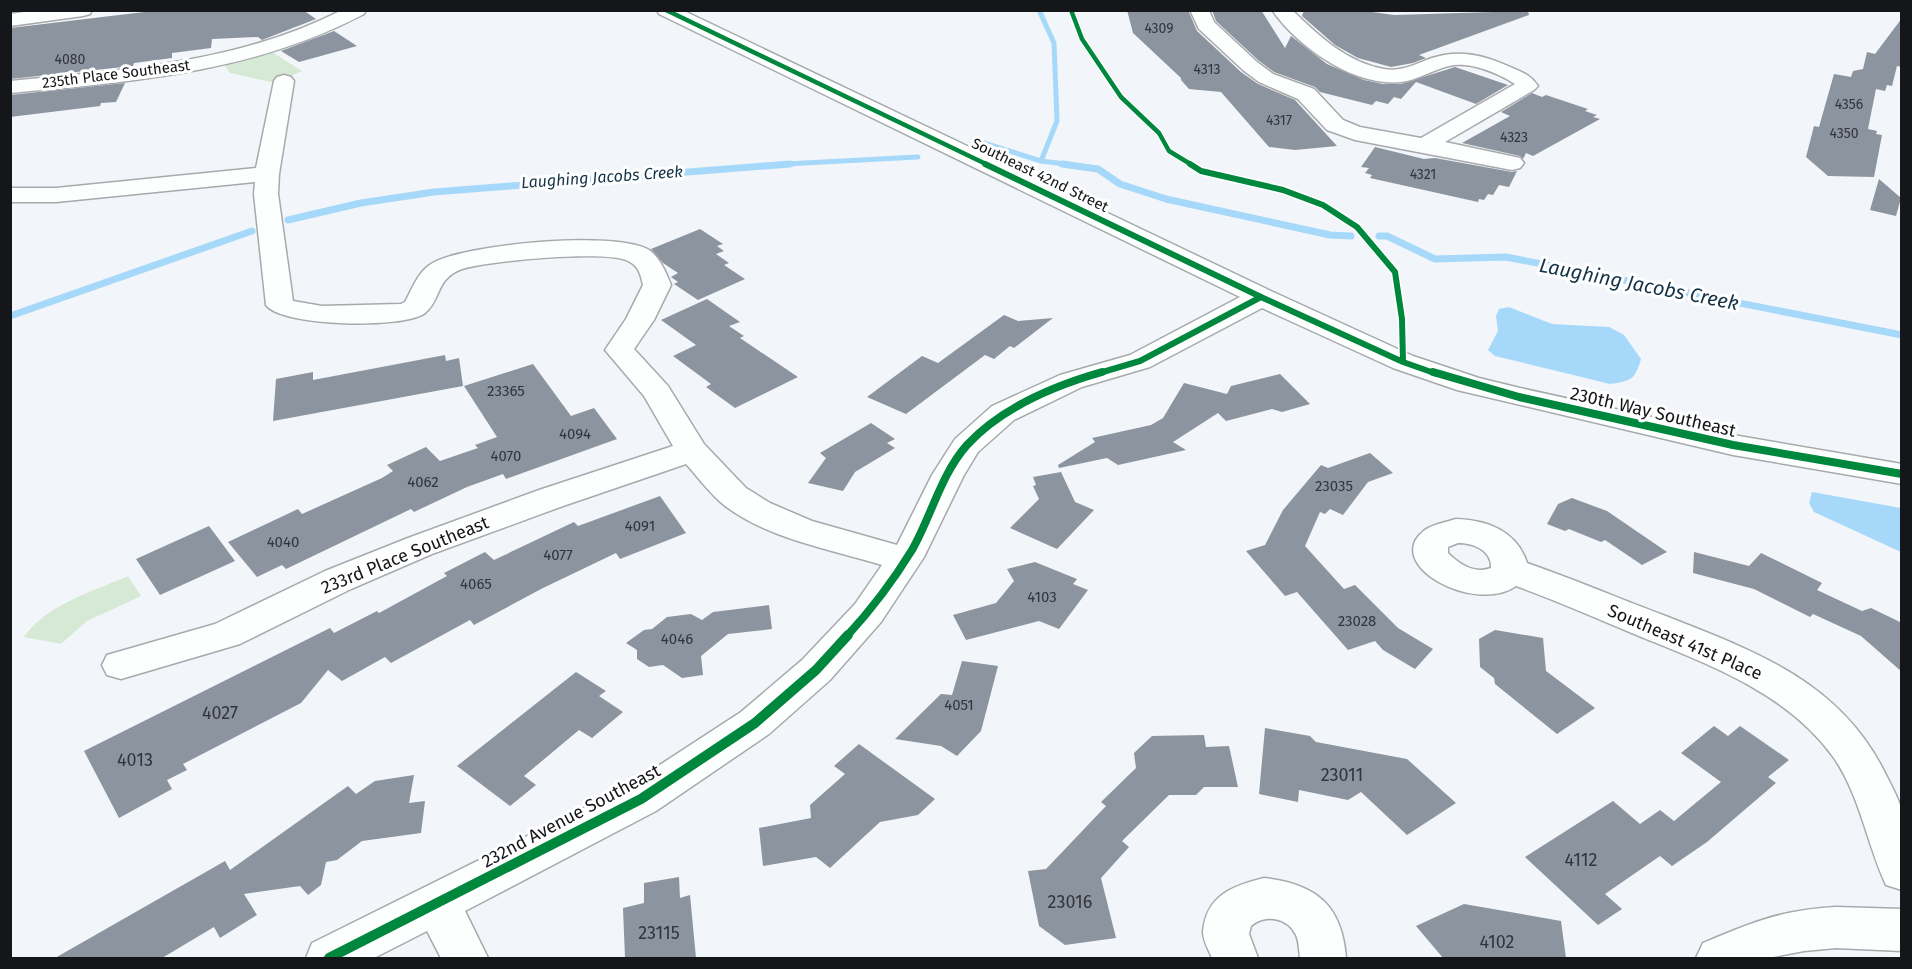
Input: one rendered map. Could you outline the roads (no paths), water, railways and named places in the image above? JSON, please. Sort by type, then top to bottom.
[{"type":"street","points":[[10,20],[83,10]]},
{"type":"street","name":"235th Place Southeast","points":[[10,87],[146,74],[183,67],[257,50],[296,38],[339,21],[357,10]]},
{"type":"street","name":"Southeast 42nd Street","points":[[666,10],[1261,297],[1403,362]]},
{"type":"street","points":[[1199,10],[1206,25],[1250,66],[1266,78],[1306,94],[1335,125],[1355,133],[1512,163]]},
{"type":"street","points":[[1281,10],[1328,55],[1355,68],[1404,77],[1445,61],[1463,60],[1482,63],[1525,81],[1527,86],[1524,90],[1424,146]]},
{"type":"street","points":[[284,81],[267,174],[266,194],[280,305],[290,312],[330,314],[406,312],[416,307],[429,278],[440,267],[460,261],[606,247],[637,254],[652,267],[657,285],[640,320],[619,350],[657,392],[692,451],[734,496],[758,511],[800,529],[904,559]]},
{"type":"street","points":[[10,195],[56,195],[267,174]]},
{"type":"street","name":"232nd Avenue Southeast","points":[[329,958],[641,799],[755,723],[816,669],[868,613],[904,559],[948,475],[966,446],[1003,413],[1071,381],[1140,361],[1261,297]]},
{"type":"street","name":"230th Way Southeast","points":[[1403,362],[1468,384],[1711,440],[1902,474]]},
{"type":"street","name":"233rd Place Southeast","points":[[121,665],[227,634],[338,580],[420,546],[551,498],[692,451]]},
{"type":"street","name":"Southeast 41st Place","points":[[1510,570],[1726,656],[1794,692],[1825,719],[1848,746],[1866,778],[1902,871]]},
{"type":"street","points":[[1235,958],[1230,950],[1226,934],[1228,920],[1236,908],[1248,900],[1263,897],[1280,898],[1296,905],[1309,915],[1319,929],[1324,944],[1323,958]]},
{"type":"street","points":[[437,904],[465,958]]},
{"type":"street","points":[[1720,958],[1770,937],[1816,930],[1870,926],[1902,930]]},
{"type":"water","points":[[1509,307],[1552,324],[1609,327],[1624,335],[1641,359],[1637,371],[1623,382],[1610,384],[1495,356],[1488,350],[1498,331],[1496,316],[1499,309]]},
{"type":"water","points":[[1812,492],[1901,508],[1901,552],[1814,512],[1809,503]]},
{"type":"waterway","points":[[1039,10],[1054,43],[1057,121],[1041,161]]},
{"type":"waterway","name":"Laughing Jacobs Creek","points":[[984,143],[1041,161]]},
{"type":"waterway","name":"Laughing Jacobs Creek","points":[[767,165],[918,157]]},
{"type":"waterway","name":"Laughing Jacobs Creek","points":[[1041,161],[1073,165]]},
{"type":"waterway","name":"Laughing Jacobs Creek","points":[[288,220],[361,203],[434,192],[790,164]]},
{"type":"waterway","name":"Laughing Jacobs Creek","points":[[1062,164],[1098,169],[1120,184],[1166,199],[1330,235],[1351,236]]},
{"type":"waterway","name":"Laughing Jacobs Creek","points":[[10,316],[252,231]]},
{"type":"waterway","name":"Laughing Jacobs Creek","points":[[1379,236],[1387,236],[1435,259],[1506,257],[1902,335]]}]
